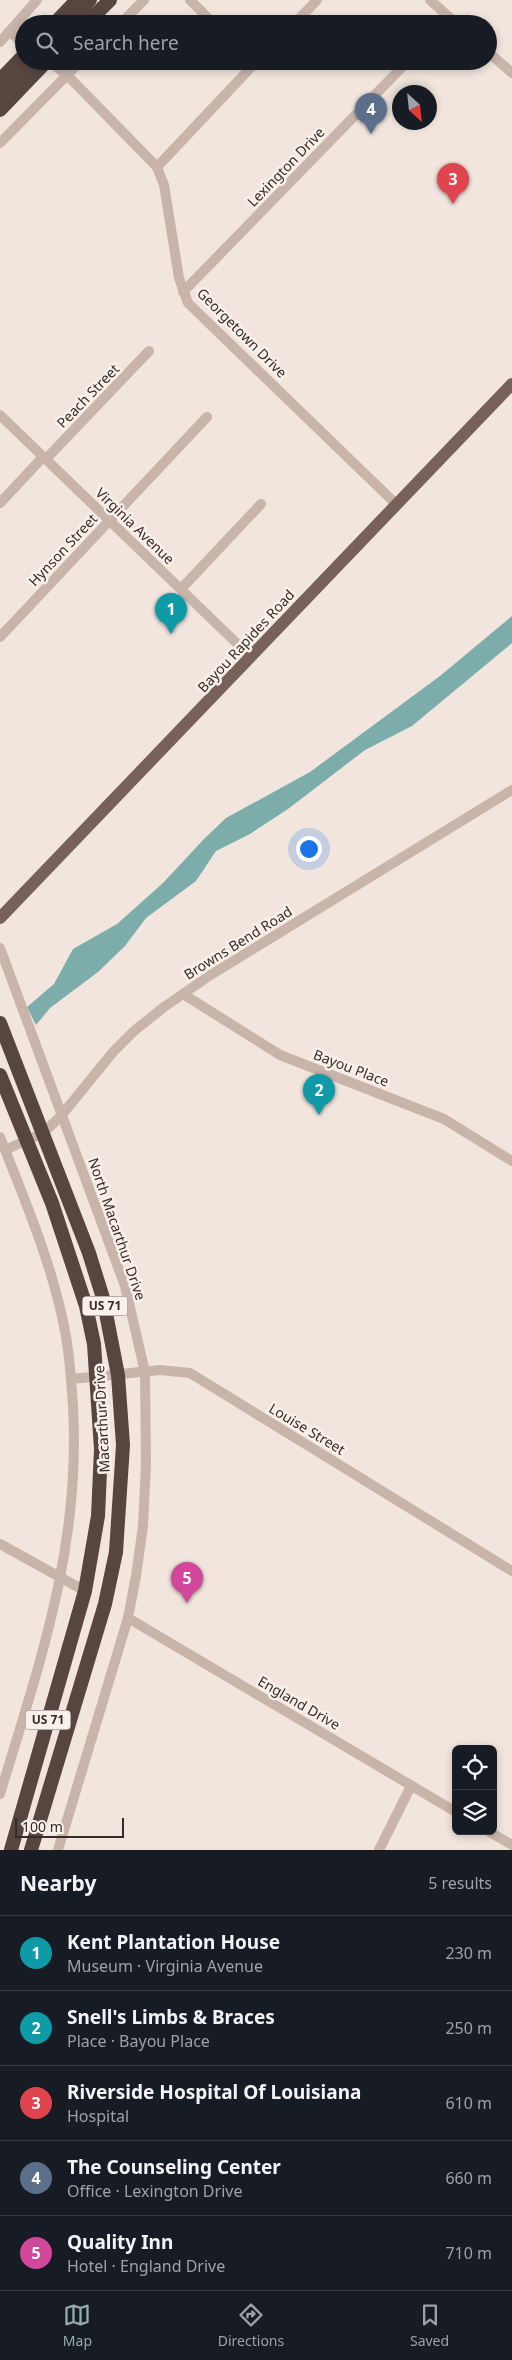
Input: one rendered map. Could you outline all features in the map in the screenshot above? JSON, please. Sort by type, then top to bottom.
[{"type":"highway","points":[[63,15],[77,0]]},
{"type":"highway","points":[[77,15],[90,0]]},
{"type":"highway","points":[[95,15],[110,0]]},
{"type":"highway","points":[[0,80],[15,64]]},
{"type":"highway","points":[[0,94],[23,70]]},
{"type":"highway","points":[[0,110],[39,70]]},
{"type":"highway","name":"Macarthur Drive","points":[[0,1023],[89,1253],[103,1298],[118,1375],[123,1445],[116,1552],[105,1604],[31,1850]]},
{"type":"highway","name":"Macarthur Drive","points":[[0,1075],[52,1202],[86,1306],[94,1344],[97,1376],[100,1482],[98,1516],[85,1591],[11,1850]]},
{"type":"highway","points":[[85,1591],[105,1604]]},
{"type":"main road","name":"Bayou Rapides Road","points":[[0,918],[512,384]]},
{"type":"street","points":[[24,15],[37,0]]},
{"type":"street","points":[[129,15],[144,0]]},
{"type":"street","points":[[190,0],[205,15]]},
{"type":"street","points":[[303,15],[317,0]]},
{"type":"street","points":[[430,0],[444,15]]},
{"type":"street","points":[[0,42],[15,26]]},
{"type":"street","points":[[10,32],[15,36]]},
{"type":"street","points":[[497,60],[512,73]]},
{"type":"street","name":"Georgetown Drive","points":[[61,70],[68,75],[157,166],[164,185],[183,292],[188,303],[396,504]]},
{"type":"street","points":[[0,143],[73,70]]},
{"type":"street","points":[[157,166],[247,70]]},
{"type":"street","name":"Lexington Drive","points":[[183,292],[399,70]]},
{"type":"street","name":"Peach Street","points":[[0,503],[149,351]]},
{"type":"street","name":"Virginia Avenue","points":[[0,415],[251,657]]},
{"type":"street","name":"Hynson Street","points":[[0,637],[207,417]]},
{"type":"street","points":[[181,589],[261,504]]},
{"type":"street","name":"Browns Bend Road","points":[[5,1150],[27,1142],[43,1133],[61,1116],[113,1052],[134,1031],[183,994],[512,790]]},
{"type":"street","name":"North Macarthur Drive","points":[[0,948],[125,1286],[145,1372],[146,1464],[143,1526],[128,1618],[58,1850]]},
{"type":"street","name":"Bayou Place","points":[[183,994],[280,1055],[444,1119],[512,1161]]},
{"type":"street","points":[[0,1137],[41,1243],[54,1285],[65,1331],[71,1379],[74,1428],[73,1492],[61,1578],[46,1638],[0,1794]]},
{"type":"street","name":"Louise Street","points":[[71,1379],[171,1370],[190,1373],[512,1571]]},
{"type":"street","points":[[0,1544],[85,1591]]},
{"type":"street","name":"England Drive","points":[[128,1618],[452,1810]]},
{"type":"street","points":[[379,1850],[411,1786]]},
{"type":"street","points":[[495,1835],[512,1845]]},
{"type":"water","points":[[512,616],[512,643],[412,726],[365,750],[288,809],[250,834],[216,851],[196,881],[146,918],[125,946],[98,972],[50,1008],[36,1025],[27,1007],[54,984],[73,949],[117,924],[163,883],[226,818],[310,772],[440,676]]},
{"type":"place","name":"The Counseling Center","points":[[371,134]]},
{"type":"place","name":"Riverside Hospital Of Louisiana","points":[[453,204]]},
{"type":"place","name":"Kent Plantation House","points":[[171,634]]},
{"type":"place","name":"Snell's Limbs & Braces","points":[[319,1115]]},
{"type":"place","name":"Quality Inn","points":[[187,1603]]}]
